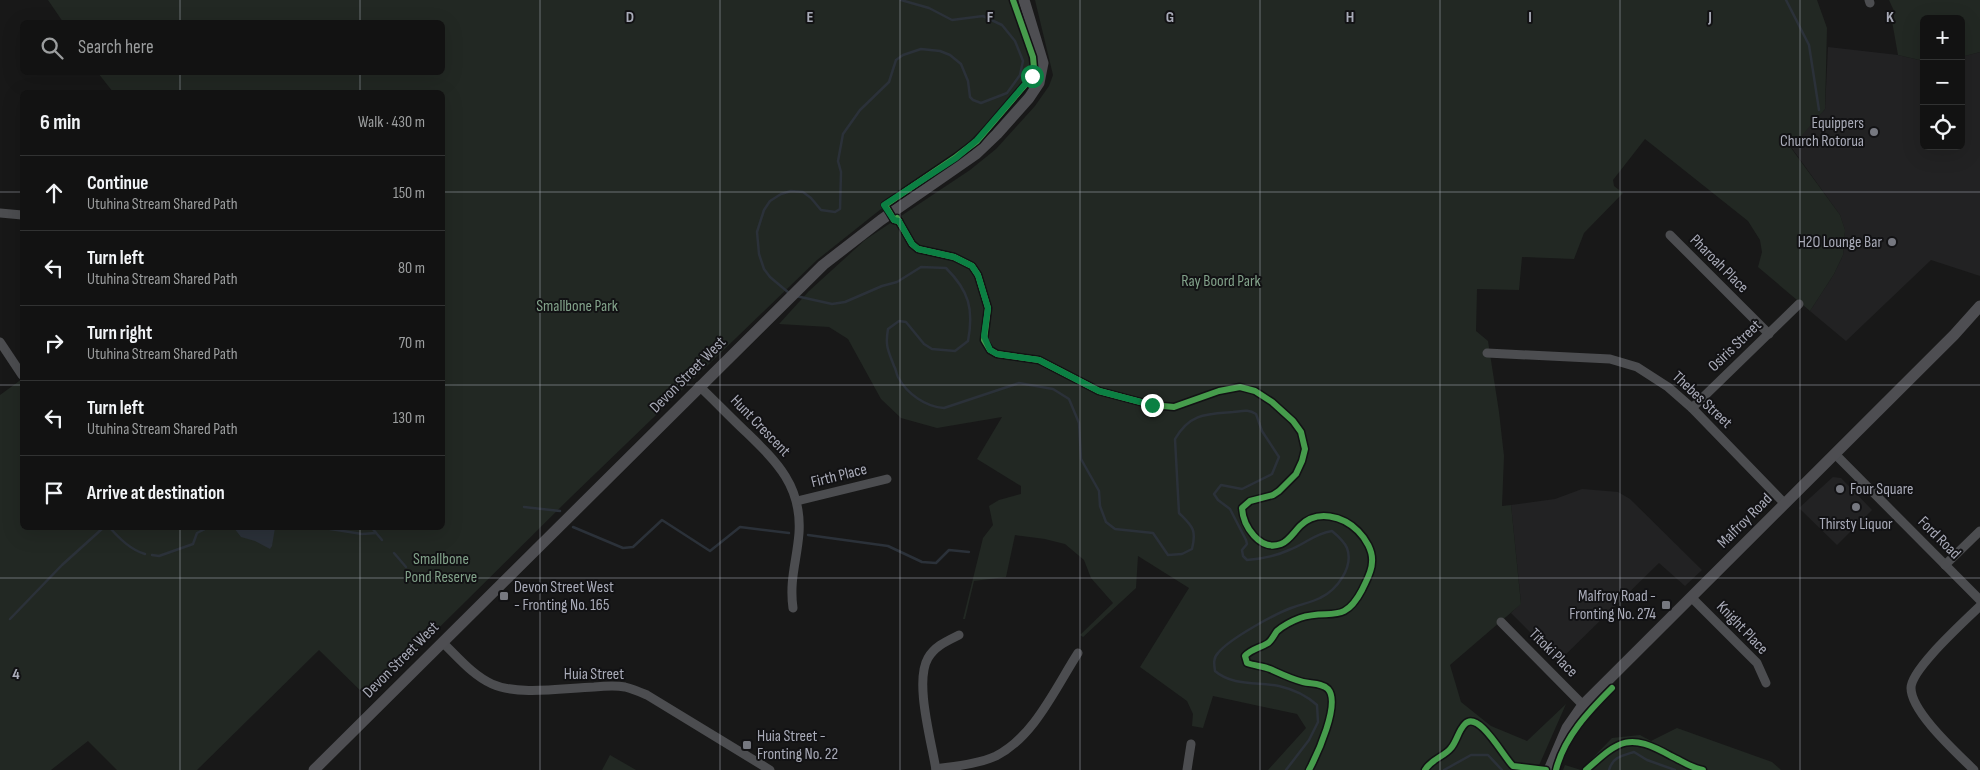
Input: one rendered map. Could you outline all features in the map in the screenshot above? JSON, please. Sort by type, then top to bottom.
[{"type":"main road","name":"Devon Street West","points":[[314,770],[807,280],[859,235],[976,154],[997,134],[1029,98],[1039,83],[1043,64],[1024,0]]},
{"type":"main road","name":"Malfroy Road","points":[[1549,770],[1567,728],[1584,705],[1954,336],[1980,306]]},
{"type":"street","points":[[0,213],[20,215]]},
{"type":"street","name":"Pharoah Place","points":[[1670,236],[1769,334]]},
{"type":"street","name":"Osiris Street","points":[[1692,408],[1798,304]]},
{"type":"street","points":[[0,342],[20,372]]},
{"type":"street","name":"Thebes Street","points":[[1487,353],[1610,359],[1636,367],[1653,376],[1692,408],[1785,504]]},
{"type":"street","name":"Hunt Crescent","points":[[699,386],[772,458],[784,473],[797,501],[799,532],[790,591],[793,608]]},
{"type":"street","name":"Ford Road","points":[[1835,454],[1980,600]]},
{"type":"street","name":"Firth Place","points":[[797,501],[887,479]]},
{"type":"street","points":[[1946,565],[1980,531]]},
{"type":"street","name":"Knight Place","points":[[1691,598],[1757,663],[1766,683]]},
{"type":"street","points":[[1974,770],[1918,709],[1911,689],[1913,678],[1921,667],[1980,606]]},
{"type":"street","name":"Titoki Place","points":[[1501,622],[1584,705]]},
{"type":"street","points":[[959,635],[934,650],[923,669],[923,697],[936,770],[982,761],[1010,748],[1033,724],[1078,653]]},
{"type":"street","name":"Huia Street","points":[[442,642],[478,675],[491,684],[504,688],[522,690],[624,686],[635,690],[770,770]]},
{"type":"street","points":[[1187,770],[1191,744]]},
{"type":"shaded area","points":[[1828,47],[1898,55],[1920,60],[1920,150],[1965,150],[1965,56],[1980,52],[1980,276],[1931,260],[1846,341],[1810,311],[1834,274],[1843,255],[1845,230],[1840,215],[1791,147],[1825,109]]},
{"type":"shaded area","points":[[1833,477],[1841,478],[1872,510],[1837,545],[1799,508]]},
{"type":"shaded area","points":[[1582,489],[1618,492],[1630,499],[1702,570],[1685,586],[1659,563],[1559,661],[1511,613],[1521,603],[1511,505],[1555,499]]},
{"type":"shaded area","points":[[236,530],[275,530],[270,549],[255,541],[241,537]]},
{"type":"green space","points":[[48,0],[1012,0],[1032,59],[1030,72],[1023,85],[964,147],[817,260],[571,497],[368,698],[319,650],[197,770],[117,770],[88,741],[51,770],[0,770],[0,395],[20,380],[20,530],[445,530],[445,90],[111,90],[100,75],[445,75],[445,20],[62,20]]},
{"type":"green space","name":"Ray Boord Park","points":[[1035,0],[1817,0],[1827,28],[1825,109],[1791,148],[1840,215],[1845,230],[1843,255],[1834,274],[1810,311],[1758,267],[1762,252],[1760,240],[1748,221],[1645,139],[1613,180],[1614,186],[1623,193],[1584,233],[1574,259],[1522,257],[1519,290],[1477,289],[1476,331],[1488,341],[1504,456],[1502,506],[1511,505],[1521,604],[1450,665],[1461,702],[1491,726],[1527,741],[1566,704],[1537,770],[1268,770],[1306,728],[1297,714],[1213,696],[1203,728],[1192,726],[1193,714],[1187,701],[1140,667],[1189,588],[1138,556],[1136,588],[1083,637],[1080,635],[1113,603],[1091,578],[1084,560],[1065,544],[1015,535],[1006,577],[974,581],[965,619],[963,619],[983,538],[993,525],[989,506],[999,500],[1021,494],[1021,486],[977,459],[1002,417],[937,428],[901,418],[881,399],[848,339],[829,327],[779,324],[809,291],[865,240],[970,170],[996,149],[1035,106],[1049,86],[1053,75]]},
{"type":"green space","points":[[1889,0],[1980,0],[1980,52],[1965,56],[1965,15],[1920,15],[1920,60],[1898,55],[1892,21],[1894,11]]},
{"type":"green space","points":[[1677,728],[1772,762],[1781,770],[1581,770],[1612,738],[1640,735],[1651,741]]},
{"type":"green space","points":[[610,755],[636,770],[602,770]]},
{"type":"green space","points":[[1565,765],[1581,770],[1563,770]]},
{"type":"waterway","points":[[789,293],[770,277],[764,269],[759,254],[757,232],[764,210],[770,201],[781,194],[791,191],[803,192],[821,210],[835,212],[840,209],[841,172],[838,161],[843,134],[860,110],[889,82],[896,60],[903,55],[921,49],[940,51],[950,55],[961,64],[968,81],[970,97],[981,103],[1007,93],[1020,75],[1023,61],[1015,41],[1002,25],[983,16],[952,20],[929,8],[901,0]]},
{"type":"waterway","points":[[1786,0],[1809,45],[1819,110]]},
{"type":"waterway","points":[[796,296],[832,304],[845,302],[882,286],[897,282],[921,267],[946,268],[954,276],[968,301],[970,310],[968,341],[955,351],[932,349],[924,344],[906,322],[899,321],[888,329],[887,344],[889,352],[897,376],[906,389],[924,402],[944,408],[1019,383],[1053,389],[1069,399],[1079,423],[1081,459],[1099,491],[1100,506],[1106,522],[1115,529],[1153,533],[1168,555],[1182,554],[1192,549],[1194,537],[1192,528],[1179,513],[1175,439],[1187,424],[1200,416],[1245,411],[1256,414],[1262,431],[1279,457],[1272,474],[1242,489],[1221,485],[1214,494],[1218,500],[1230,509],[1246,540],[1247,544],[1242,550],[1243,556],[1247,560],[1274,556],[1295,548],[1320,534],[1332,531],[1344,543],[1349,555],[1346,570],[1338,584],[1326,594],[1265,620],[1232,641],[1216,655],[1215,671],[1222,676],[1246,683],[1284,687],[1304,696],[1317,705],[1318,722],[1309,740],[1286,770]]},
{"type":"waterway","points":[[524,507],[560,511]]},
{"type":"waterway","points":[[573,527],[623,548],[633,547],[662,520],[710,551],[740,527],[789,533]]},
{"type":"waterway","points":[[10,619],[62,565],[101,530]]},
{"type":"waterway","points":[[112,530],[130,547],[145,554]]},
{"type":"waterway","points":[[152,555],[159,556],[193,544],[197,533],[203,530]]},
{"type":"waterway","points":[[337,530],[362,534],[376,533]]},
{"type":"waterway","points":[[374,530],[382,540]]},
{"type":"waterway","points":[[808,535],[888,546],[922,562],[936,563],[949,550],[969,552]]},
{"type":"waterway","points":[[394,553],[406,567]]},
{"type":"waterway","points":[[1609,770],[1615,760],[1634,752],[1647,760],[1675,770]]},
{"type":"waterway","points":[[1444,770],[1471,755],[1488,755],[1502,770]]},
{"type":"cycle path","points":[[899,221],[894,220],[885,205],[977,141],[1030,79],[1034,68],[1033,57],[1013,0]]},
{"type":"cycle path","points":[[897,218],[912,244],[918,249],[954,257],[972,266],[978,275],[988,308],[984,340],[990,350],[997,354],[1039,360],[1099,391],[1152,405],[1174,407],[1219,391],[1240,387],[1255,391],[1272,402],[1293,421],[1301,432],[1305,449],[1302,461],[1296,474],[1279,491],[1273,495],[1250,501],[1242,508],[1249,529],[1254,536],[1266,544],[1281,544],[1307,521],[1322,516],[1330,516],[1338,518],[1358,531],[1368,545],[1372,558],[1372,566],[1367,580],[1349,608],[1335,614],[1310,615],[1294,620],[1277,631],[1268,643],[1245,656],[1247,663],[1328,689],[1332,705],[1330,717],[1309,770]]},
{"type":"cycle path","points":[[1556,770],[1565,746],[1578,725],[1612,688]]},
{"type":"cycle path","points":[[1425,770],[1431,763],[1448,751],[1465,724],[1471,721],[1484,729],[1513,766],[1546,770]]},
{"type":"cycle path","points":[[1586,770],[1616,746],[1634,742],[1656,748],[1703,770]]},
{"type":"place","name":"Equippers Church Rotorua","points":[[1874,132]]},
{"type":"place","name":"H2O Lounge Bar","points":[[1892,242]]},
{"type":"place","name":"Four Square","points":[[1840,489]]},
{"type":"place","name":"Thirsty Liquor","points":[[1856,507]]},
{"type":"place","name":"Devon Street West - Fronting No. 165","points":[[504,596]]},
{"type":"place","name":"Malfroy Road - Fronting No. 274","points":[[1666,605]]},
{"type":"place","name":"Huia Street - Fronting No. 22","points":[[747,745]]},
{"type":"route","points":[[1032,76],[977,140],[956,158],[884,205],[894,220],[899,221],[912,244],[918,249],[954,257],[972,266],[978,275],[988,308],[984,336],[985,343],[990,350],[997,354],[1039,360],[1099,391],[1152,405]]},
{"type":"park label","name":"Smallbone Park","points":[[577,306]]},
{"type":"park label","name":"Smallbone Pond Reserve","points":[[441,568]]}]
